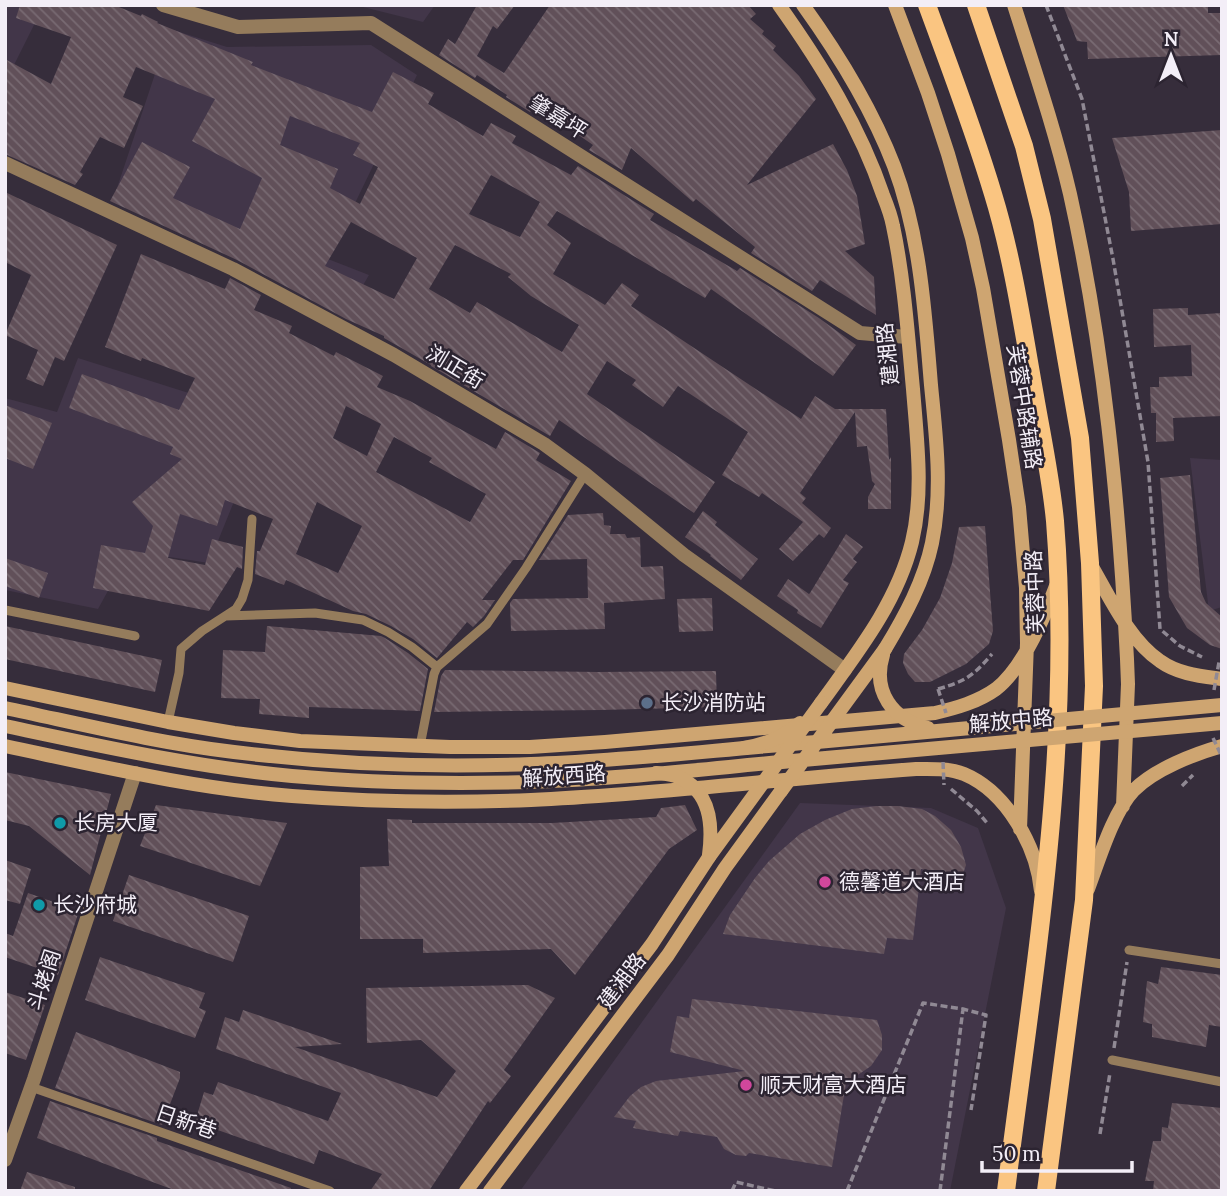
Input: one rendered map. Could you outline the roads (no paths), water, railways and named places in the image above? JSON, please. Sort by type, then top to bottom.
[{"type":"main road","name":"建湘路","points":[[466,1191],[652,944],[709,857],[867,639],[893,594],[912,544],[919,482],[917,443],[893,224],[876,173],[859,134],[779,5]]},
{"type":"main road","name":"建湘路","points":[[490,1191],[668,955],[725,868],[885,649],[922,576],[932,545],[939,483],[919,270],[911,220],[877,126],[803,5]]},
{"type":"main road","name":"芙蓉中路辅路","points":[[895,5],[928,93],[972,239],[1009,440],[1026,588],[1020,829]]},
{"type":"main road","name":"芙蓉中路","points":[[927,5],[994,196],[1008,255],[1049,474],[1055,520],[1060,671],[1056,763],[1042,909],[1006,1191]]},
{"type":"main road","points":[[976,5],[1024,146],[1042,219],[1080,438],[1090,564],[1094,686],[1084,900],[1046,1191]]},
{"type":"main road","points":[[1014,5],[1051,122],[1069,193],[1093,308],[1103,380],[1113,464],[1128,684],[1123,806]]},
{"type":"main road","points":[[1090,564],[1125,622],[1142,645],[1160,661],[1193,675],[1222,678]]},
{"type":"main road","name":"解放西路","points":[[5,688],[233,733],[300,741],[420,746],[530,747],[935,713],[980,698],[996,689],[1010,675],[1048,608],[1058,582]]},
{"type":"main road","points":[[885,649],[880,675],[882,688],[893,711],[919,726],[947,723]]},
{"type":"main road","points":[[744,748],[766,743],[792,730],[821,703]]},
{"type":"main road","name":"解放中路","points":[[817,742],[947,723],[1222,705]]},
{"type":"main road","name":"解放西路","points":[[5,708],[142,737],[233,752],[365,762],[530,764],[817,742]]},
{"type":"main road","name":"解放中路","points":[[803,760],[1222,723]]},
{"type":"main road","name":"解放西路","points":[[5,726],[137,754],[229,769],[293,776],[448,783],[531,782],[803,760]]},
{"type":"main road","points":[[1084,900],[1106,840],[1134,790],[1153,776],[1205,751],[1217,741]]},
{"type":"main road","name":"解放西路","points":[[5,746],[227,789],[366,800],[450,802],[570,797],[935,769],[963,774],[980,782],[996,794],[1009,810],[1032,853],[1040,882],[1042,909]]},
{"type":"main road","points":[[781,791],[813,767],[838,757]]},
{"type":"main road","points":[[656,773],[676,776],[686,781],[704,801],[711,825],[709,857]]},
{"type":"street","name":"肇嘉坪","points":[[163,5],[238,27],[371,23],[860,333],[907,337]]},
{"type":"street","name":"浏正街","points":[[5,163],[233,269],[394,355],[544,444],[684,555],[845,670]]},
{"type":"street","name":"斗姥阁","points":[[5,1160],[135,773]]},
{"type":"lane","points":[[420,746],[433,674],[437,667],[486,624],[526,568],[585,474]]},
{"type":"lane","points":[[167,722],[179,673],[181,649],[236,608],[242,599],[248,580],[253,519]]},
{"type":"lane","points":[[5,610],[135,636]]},
{"type":"lane","points":[[224,616],[315,613],[363,620],[412,647],[437,667]]},
{"type":"lane","points":[[1129,950],[1222,964]]},
{"type":"lane","points":[[1112,1060],[1222,1082]]},
{"type":"lane","name":"日新巷","points":[[31,1087],[330,1191]]},
{"type":"place","name":"长沙消防站","points":[[647,703]]},
{"type":"place","name":"长房大厦","points":[[60,823]]},
{"type":"place","name":"德馨道大酒店","points":[[825,882]]},
{"type":"place","name":"长沙府城","points":[[39,905]]},
{"type":"place","name":"顺天财富大酒店","points":[[746,1085]]}]
